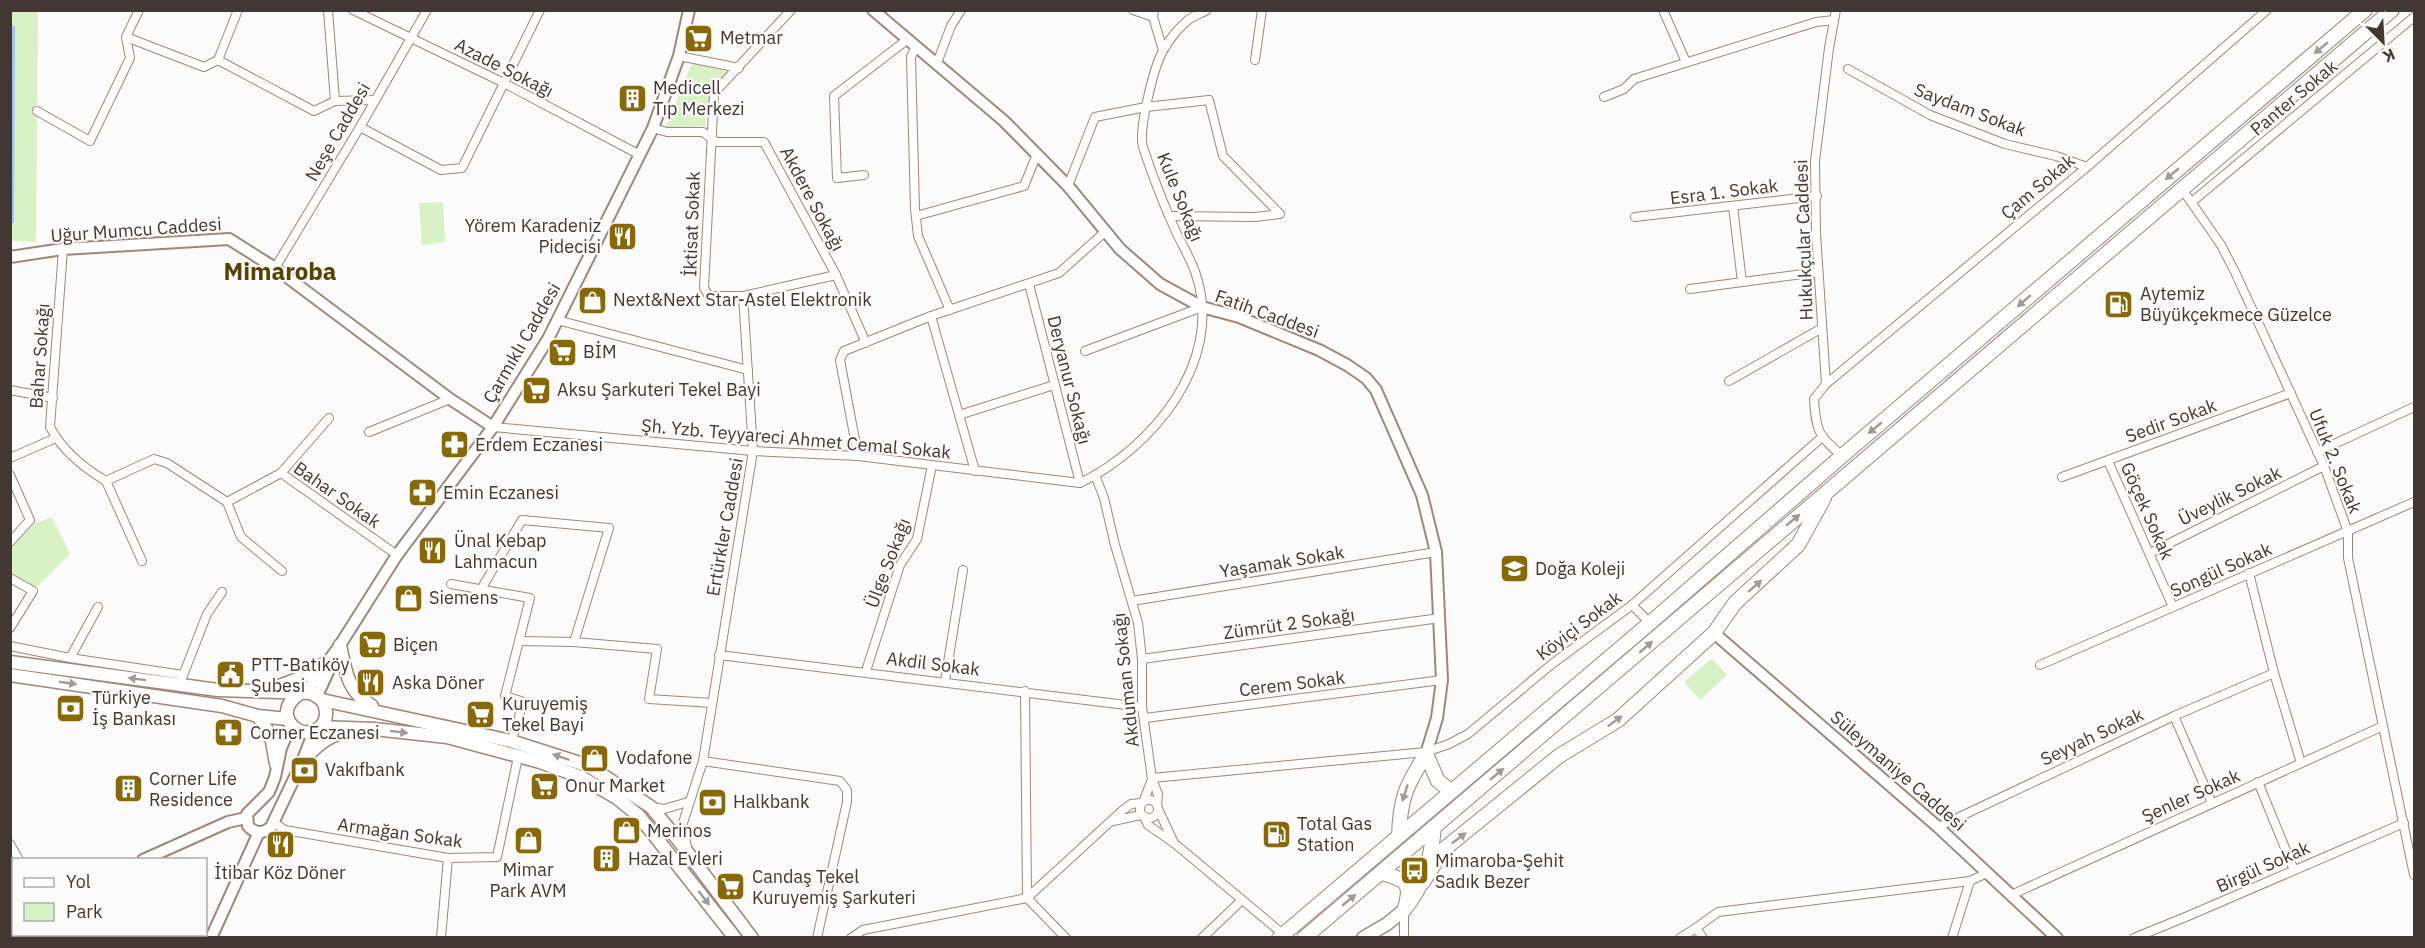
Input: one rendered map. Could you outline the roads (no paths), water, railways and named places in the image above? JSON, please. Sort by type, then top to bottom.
[{"type":"highway","points":[[1280,936],[1650,623],[1842,456],[2365,10]]},
{"type":"highway","points":[[1304,938],[2392,10]]},
{"type":"highway","points":[[1404,910],[1443,850],[1494,812],[1559,756],[1618,720],[1714,633],[1735,603],[1798,545],[1832,487]]},
{"type":"highway","points":[[1426,753],[1438,781],[1450,792]]},
{"type":"highway","points":[[1399,836],[1400,808],[1406,785],[1426,753]]},
{"type":"highway","points":[[1423,882],[1432,848],[1434,827]]},
{"type":"highway","points":[[1382,873],[1401,878],[1407,886],[1409,893],[1404,910]]},
{"type":"main road","name":"Çarmıklı Caddesi","points":[[311,696],[327,662],[397,555],[493,427],[557,320],[653,128],[679,56],[689,10]]},
{"type":"main road","name":"Fatih Caddesi","points":[[873,10],[1004,121],[1068,186],[1120,249],[1160,284],[1202,307],[1239,317],[1319,350],[1366,378],[1376,390],[1422,495],[1436,552],[1442,680],[1437,718],[1426,753]]},
{"type":"main road","name":"Uğur Mumcu Caddesi","points":[[10,257],[63,249],[229,239],[275,268],[450,399],[493,427]]},
{"type":"main road","name":"Süleymaniye Caddesi","points":[[1714,633],[1938,827],[2057,938]]},
{"type":"main road","points":[[311,696],[326,711],[326,717],[317,729],[267,830],[259,832],[251,829],[246,818],[248,811],[269,792],[275,777],[276,764],[289,722],[287,707],[290,702],[311,696],[340,645]]},
{"type":"main road","points":[[340,645],[352,689],[359,699],[381,712]]},
{"type":"main road","points":[[10,662],[181,680],[233,691],[311,696],[512,741],[589,766],[651,807],[752,938]]},
{"type":"main road","points":[[262,692],[300,678],[327,662]]},
{"type":"main road","points":[[10,675],[222,706],[289,722],[302,732],[317,729],[366,728],[447,737],[540,762],[581,777],[617,798],[639,816],[735,938]]},
{"type":"main road","points":[[258,716],[271,736],[276,764]]},
{"type":"main road","points":[[302,762],[329,736],[366,728]]},
{"type":"main road","points":[[254,806],[267,807],[273,820]]},
{"type":"main road","points":[[147,858],[228,822],[246,818]]},
{"type":"main road","points":[[211,938],[259,832]]},
{"type":"main road","points":[[1362,938],[1387,924],[1404,910]]},
{"type":"street","points":[[37,111],[90,141],[130,58],[126,37],[139,10]]},
{"type":"street","points":[[126,37],[204,67],[218,60],[238,10]]},
{"type":"street","points":[[328,10],[335,101]]},
{"type":"street","name":"Azade Sokağı","points":[[353,10],[504,83],[640,155]]},
{"type":"street","name":"Neşe Caddesi","points":[[275,268],[427,10]]},
{"type":"street","points":[[360,127],[441,170],[462,168],[540,10]]},
{"type":"street","name":"İktisat Sokak","points":[[791,10],[714,93],[704,288],[709,296],[744,296],[836,275]]},
{"type":"street","points":[[937,63],[951,26],[962,10]]},
{"type":"street","points":[[1133,10],[1153,14],[1164,50]]},
{"type":"street","name":"Kule Sokağı","points":[[1095,475],[1149,432],[1179,394],[1199,351],[1202,307],[1197,278],[1169,216],[1142,144],[1146,107],[1164,50],[1187,20],[1207,10]]},
{"type":"street","points":[[1255,60],[1262,10]]},
{"type":"street","points":[[1663,10],[1686,62]]},
{"type":"street","name":"Hukukçular Caddesi","points":[[1821,438],[1815,421],[1814,399],[1826,384],[1818,272],[1815,161],[1836,10]]},
{"type":"street","name":"Çam Sokak","points":[[1826,384],[2087,167],[2267,10]]},
{"type":"street","name":"Panter Sokak","points":[[2193,201],[2415,17]]},
{"type":"street","points":[[1604,97],[1624,89],[1634,79],[1816,22],[1834,20]]},
{"type":"street","points":[[864,175],[837,177],[834,96],[912,43]]},
{"type":"street","points":[[912,43],[918,236],[950,310]]},
{"type":"street","points":[[679,56],[739,68]]},
{"type":"street","points":[[218,60],[314,111],[335,101],[375,100]]},
{"type":"street","name":"Saydam Sokak","points":[[1848,69],[1930,115],[2005,144],[2056,156],[2087,167]]},
{"type":"street","points":[[1068,186],[1095,117],[1146,107],[1209,100],[1223,156],[1280,214],[1255,217],[1169,216]]},
{"type":"street","name":"Akdere Sokağı","points":[[653,128],[667,132],[703,132],[716,142],[764,142],[836,275],[866,343]]},
{"type":"street","points":[[916,216],[1024,186],[1037,154]]},
{"type":"street","name":"Ufuk 2. Sokak","points":[[2182,189],[2193,201],[2221,244],[2324,466],[2348,532],[2348,558],[2414,871]]},
{"type":"street","name":"Esra 1. Sokak","points":[[1635,217],[1816,196]]},
{"type":"street","points":[[1733,206],[1742,282]]},
{"type":"street","points":[[858,456],[840,360],[844,351],[932,316],[1059,273],[1106,231]]},
{"type":"street","name":"Bahar Sokağı","points":[[56,438],[50,427],[63,249]]},
{"type":"street","points":[[1690,289],[1818,272]]},
{"type":"street","name":"Deryanur Sokağı","points":[[1029,284],[1080,483]]},
{"type":"street","name":"Ertürkler Caddesi","points":[[689,854],[682,826],[703,761],[753,451],[744,296]]},
{"type":"street","points":[[1085,351],[1202,307]]},
{"type":"street","points":[[932,316],[975,471]]},
{"type":"street","points":[[557,320],[748,370]]},
{"type":"street","points":[[1729,381],[1822,328]]},
{"type":"street","points":[[959,415],[1054,385]]},
{"type":"street","points":[[10,390],[53,399]]},
{"type":"street","name":"Sedir Sokak","points":[[2062,477],[2291,393]]},
{"type":"street","points":[[369,432],[450,399]]},
{"type":"street","points":[[2317,452],[2415,407]]},
{"type":"street","points":[[281,473],[328,418]]},
{"type":"street","name":"Şh. Yzb. Teyyareci Ahmet Cemal Sokak","points":[[493,427],[753,451],[858,456],[1080,483]]},
{"type":"street","points":[[10,458],[56,438],[93,474],[106,481],[142,561]]},
{"type":"street","points":[[1821,438],[1842,456]]},
{"type":"street","name":"Köyiçi Sokak","points":[[1152,779],[1426,753],[1449,744],[1468,734],[1552,664],[1632,605],[1821,438]]},
{"type":"street","points":[[106,481],[154,459],[167,464],[227,502],[241,537],[282,571]]},
{"type":"street","name":"Göçek Sokak","points":[[2108,461],[2173,607]]},
{"type":"street","name":"Ülge Sokağı","points":[[866,671],[900,565],[917,540],[933,465]]},
{"type":"street","name":"Üveylik Sokak","points":[[2150,553],[2324,466]]},
{"type":"street","name":"Bahar Sokak","points":[[227,502],[281,473],[397,555]]},
{"type":"street","points":[[10,475],[30,520],[10,542]]},
{"type":"street","points":[[1080,483],[1095,475]]},
{"type":"street","name":"Akduman Sokağı","points":[[1095,475],[1138,623],[1142,659],[1142,707],[1152,779],[1158,794],[1158,807],[1173,843]]},
{"type":"street","name":"Songül Sokak","points":[[2040,664],[2415,502]]},
{"type":"street","points":[[483,591],[522,520],[609,528],[574,642]]},
{"type":"street","name":"Yaşamak Sokak","points":[[1132,601],[1436,552]]},
{"type":"street","points":[[945,681],[963,570]]},
{"type":"street","points":[[2249,573],[2274,673],[2301,763]]},
{"type":"street","points":[[10,578],[33,591],[10,628]]},
{"type":"street","points":[[451,584],[530,598],[505,696],[521,701],[519,720],[512,741]]},
{"type":"street","points":[[10,646],[181,680],[207,614],[222,592]]},
{"type":"street","points":[[1632,605],[1650,623]]},
{"type":"street","points":[[70,658],[98,607]]},
{"type":"street","name":"Zümrüt 2 Sokağı","points":[[1142,659],[1440,618]]},
{"type":"street","points":[[519,641],[574,642],[657,649],[650,699],[712,703]]},
{"type":"street","name":"Akdil Sokak","points":[[719,655],[866,671],[1142,707]]},
{"type":"street","name":"Seyyah Sokak","points":[[1938,827],[2174,716],[2274,673]]},
{"type":"street","name":"Cerem Sokak","points":[[1145,718],[1442,680]]},
{"type":"street","points":[[1025,691],[1027,898],[1066,938]]},
{"type":"street","points":[[2174,716],[2212,803]]},
{"type":"street","name":"Şenler Sokak","points":[[2011,895],[2383,726]]},
{"type":"street","name":"Armağan Sokak","points":[[273,820],[285,830],[448,858],[496,857],[518,757]]},
{"type":"street","points":[[703,761],[840,781],[847,790],[847,802],[817,938]]},
{"type":"street","name":"Akduman Sokağı","points":[[1142,802],[1152,779]]},
{"type":"street","points":[[2258,782],[2294,870]]},
{"type":"street","points":[[851,938],[863,930],[1027,898],[1112,821],[1131,804],[1150,799],[1158,807],[1153,817],[1143,816],[1112,821]]},
{"type":"street","points":[[651,807],[664,809],[688,802]]},
{"type":"street","points":[[1142,802],[1139,809],[1148,825],[1173,843],[1280,936]]},
{"type":"street","name":"Birgül Sokak","points":[[2134,938],[2404,822]]},
{"type":"street","points":[[10,844],[18,858]]},
{"type":"street","points":[[441,938],[448,858]]},
{"type":"street","points":[[1680,938],[1718,912],[1971,881],[1987,873]]},
{"type":"street","points":[[1952,938],[1971,881]]},
{"type":"street","points":[[1202,938],[1241,901]]},
{"type":"street","points":[[1404,910],[1404,938]]},
{"type":"street","points":[[1696,928],[1703,938]]},
{"type":"water","points":[[11,25],[15,26],[14,223],[11,223]]},
{"type":"place","name":"Metmar","points":[[699,38]]},
{"type":"place","name":"Medicell Tıp Merkezi","points":[[632,98]]},
{"type":"place","name":"Yörem Karadeniz Pidecisi","points":[[622,236]]},
{"type":"place","name":"Next&Next Star-Astel Elektronik","points":[[592,300]]},
{"type":"place","name":"Aytemiz Büyükçekmece Güzelce","points":[[2119,304]]},
{"type":"place","name":"BİM","points":[[562,352]]},
{"type":"place","name":"Aksu Şarkuteri Tekel Bayi","points":[[536,390]]},
{"type":"place","name":"Erdem Eczanesi","points":[[454,445]]},
{"type":"place","name":"Emin Eczanesi","points":[[422,493]]},
{"type":"place","name":"Ünal Kebap Lahmacun","points":[[433,551]]},
{"type":"place","name":"Doğa Koleji","points":[[1514,569]]},
{"type":"place","name":"Siemens","points":[[408,598]]},
{"type":"place","name":"Biçen","points":[[372,645]]},
{"type":"place","name":"PTT-Batıköy Şubesi","points":[[230,675]]},
{"type":"place","name":"Aska Döner","points":[[371,683]]},
{"type":"place","name":"Türkiye İş Bankası","points":[[71,708]]},
{"type":"place","name":"Kuruyemiş Tekel Bayi","points":[[481,714]]},
{"type":"place","name":"Corner Eczanesi","points":[[229,733]]},
{"type":"place","name":"Vodafone","points":[[595,758]]},
{"type":"place","name":"Vakıfbank","points":[[304,770]]},
{"type":"place","name":"Onur Market","points":[[544,786]]},
{"type":"place","name":"Corner Life Residence","points":[[128,789]]},
{"type":"place","name":"Halkbank","points":[[712,802]]},
{"type":"place","name":"Merinos","points":[[626,831]]},
{"type":"place","name":"Total Gas Station","points":[[1276,834]]},
{"type":"place","name":"Mimar Park AVM","points":[[528,841]]},
{"type":"place","name":"İtibar Köz Döner","points":[[280,844]]},
{"type":"place","name":"Hazal Evleri","points":[[607,859]]},
{"type":"place","name":"Mimaroba-Şehit Sadık Bezer","points":[[1414,871]]},
{"type":"place","name":"Candaş Tekel Kuruyemiş Şarkuteri","points":[[731,887]]},
{"type":"district","name":"Mimaroba","points":[[280,272]]}]
